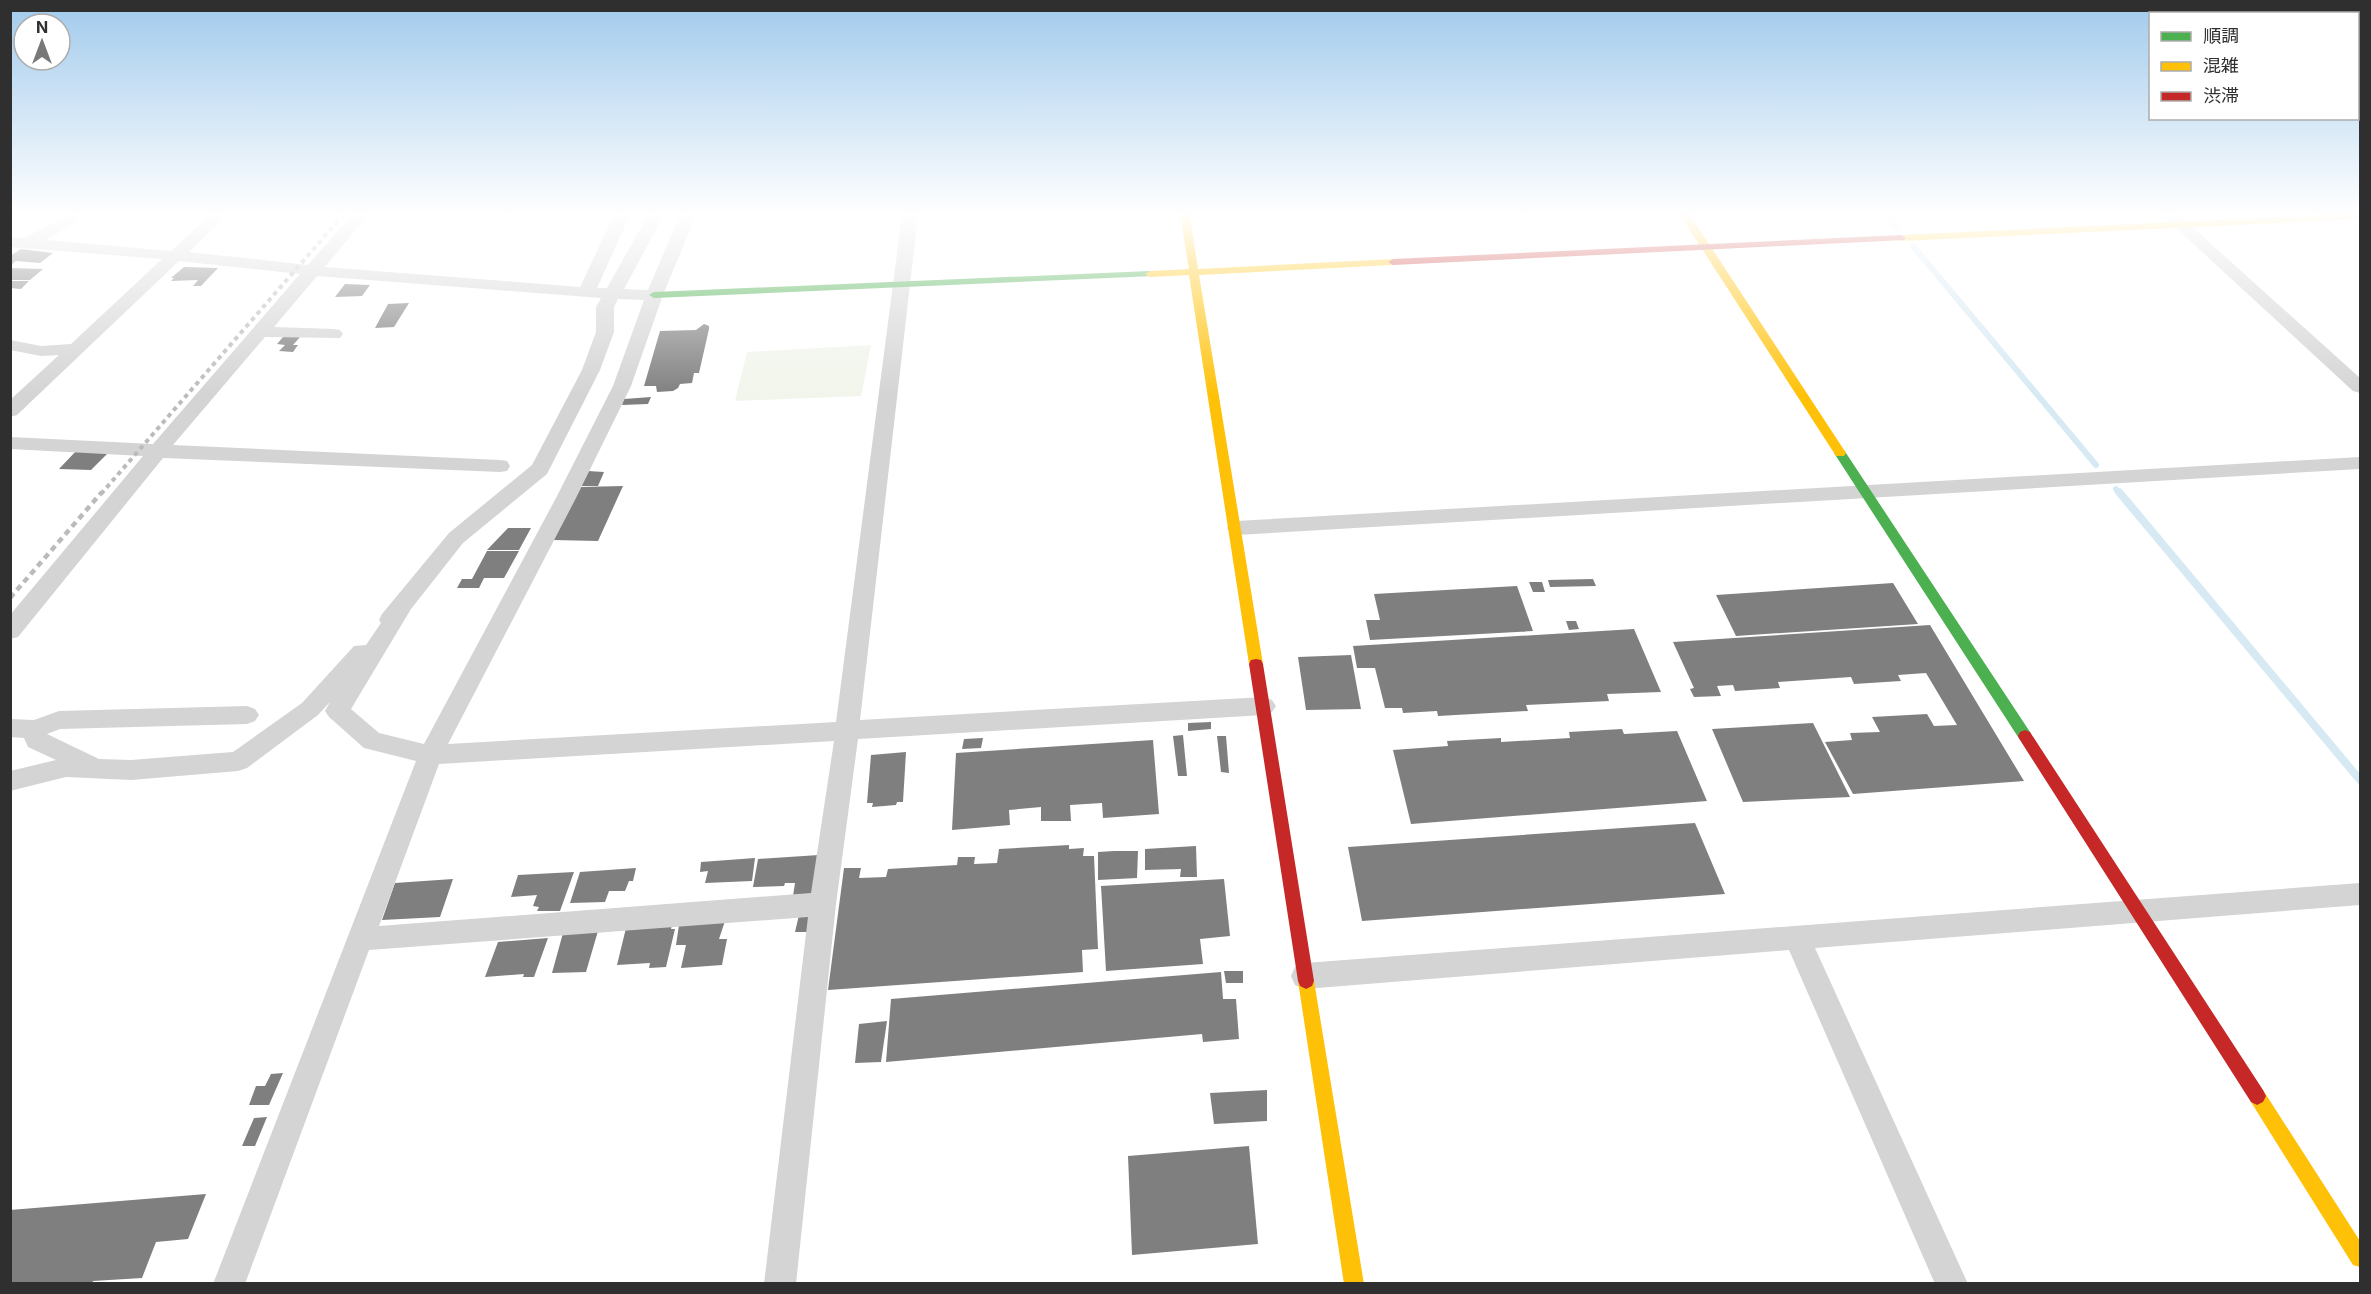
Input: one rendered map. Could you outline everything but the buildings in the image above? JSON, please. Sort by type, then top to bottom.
[{"type":"street","points":[[10,411],[154,275]]},
{"type":"street","points":[[10,631],[158,451],[308,275]]},
{"type":"street","points":[[377,275],[586,293],[654,295],[1124,275]]},
{"type":"street","points":[[586,293],[594,275]]},
{"type":"street","points":[[10,781],[66,767],[131,770],[238,761],[310,709],[400,609],[456,538],[540,469],[591,370],[605,332],[605,307],[622,275]]},
{"type":"street","points":[[229,1284],[430,755],[566,498],[622,386],[662,275]]},
{"type":"street","points":[[780,1284],[822,904],[847,730],[904,275]]},
{"type":"street","points":[[1196,275],[1354,1284]]},
{"type":"street","points":[[1723,275],[2139,912],[2361,1258]]},
{"type":"street","points":[[2237,275],[2361,387]]},
{"type":"street","points":[[260,332],[334,334]]},
{"type":"street","points":[[10,345],[41,351],[77,349]]},
{"type":"street","points":[[10,443],[500,466]]},
{"type":"street","points":[[1237,528],[2361,463]]},
{"type":"street","points":[[400,609],[337,711],[372,741],[430,755],[1264,706]]},
{"type":"street","points":[[10,728],[35,729],[58,720],[247,715]]},
{"type":"street","points":[[35,729],[36,740],[97,768]]},
{"type":"street","points":[[1305,976],[2361,894]]},
{"type":"street","points":[[361,939],[822,904]]},
{"type":"street","points":[[1797,938],[1952,1284]]},
{"type":"shaded area","points":[[871,345],[861,396],[735,401],[747,352]]},
{"type":"waterway","points":[[1938,275],[2096,465]]},
{"type":"waterway","points":[[2116,489],[2120,494]]},
{"type":"waterway","points":[[2119,492],[2360,780]]},
{"type":"railway","points":[[101,494],[291,275]]},
{"type":"railway","points":[[10,598],[102,492]]},
{"type":"traffic: fast","points":[[654,295],[1117,275]]},
{"type":"traffic: fast","points":[[1840,453],[2025,736]]},
{"type":"traffic: slow","points":[[1195,275],[1256,664]]},
{"type":"traffic: slow","points":[[1724,275],[1840,453]]},
{"type":"traffic: slow","points":[[1306,981],[1354,1284]]},
{"type":"traffic: slow","points":[[2257,1096],[2360,1258]]},
{"type":"traffic: jam","points":[[1256,664],[1306,981]]},
{"type":"traffic: jam","points":[[2025,736],[2257,1096]]}]
